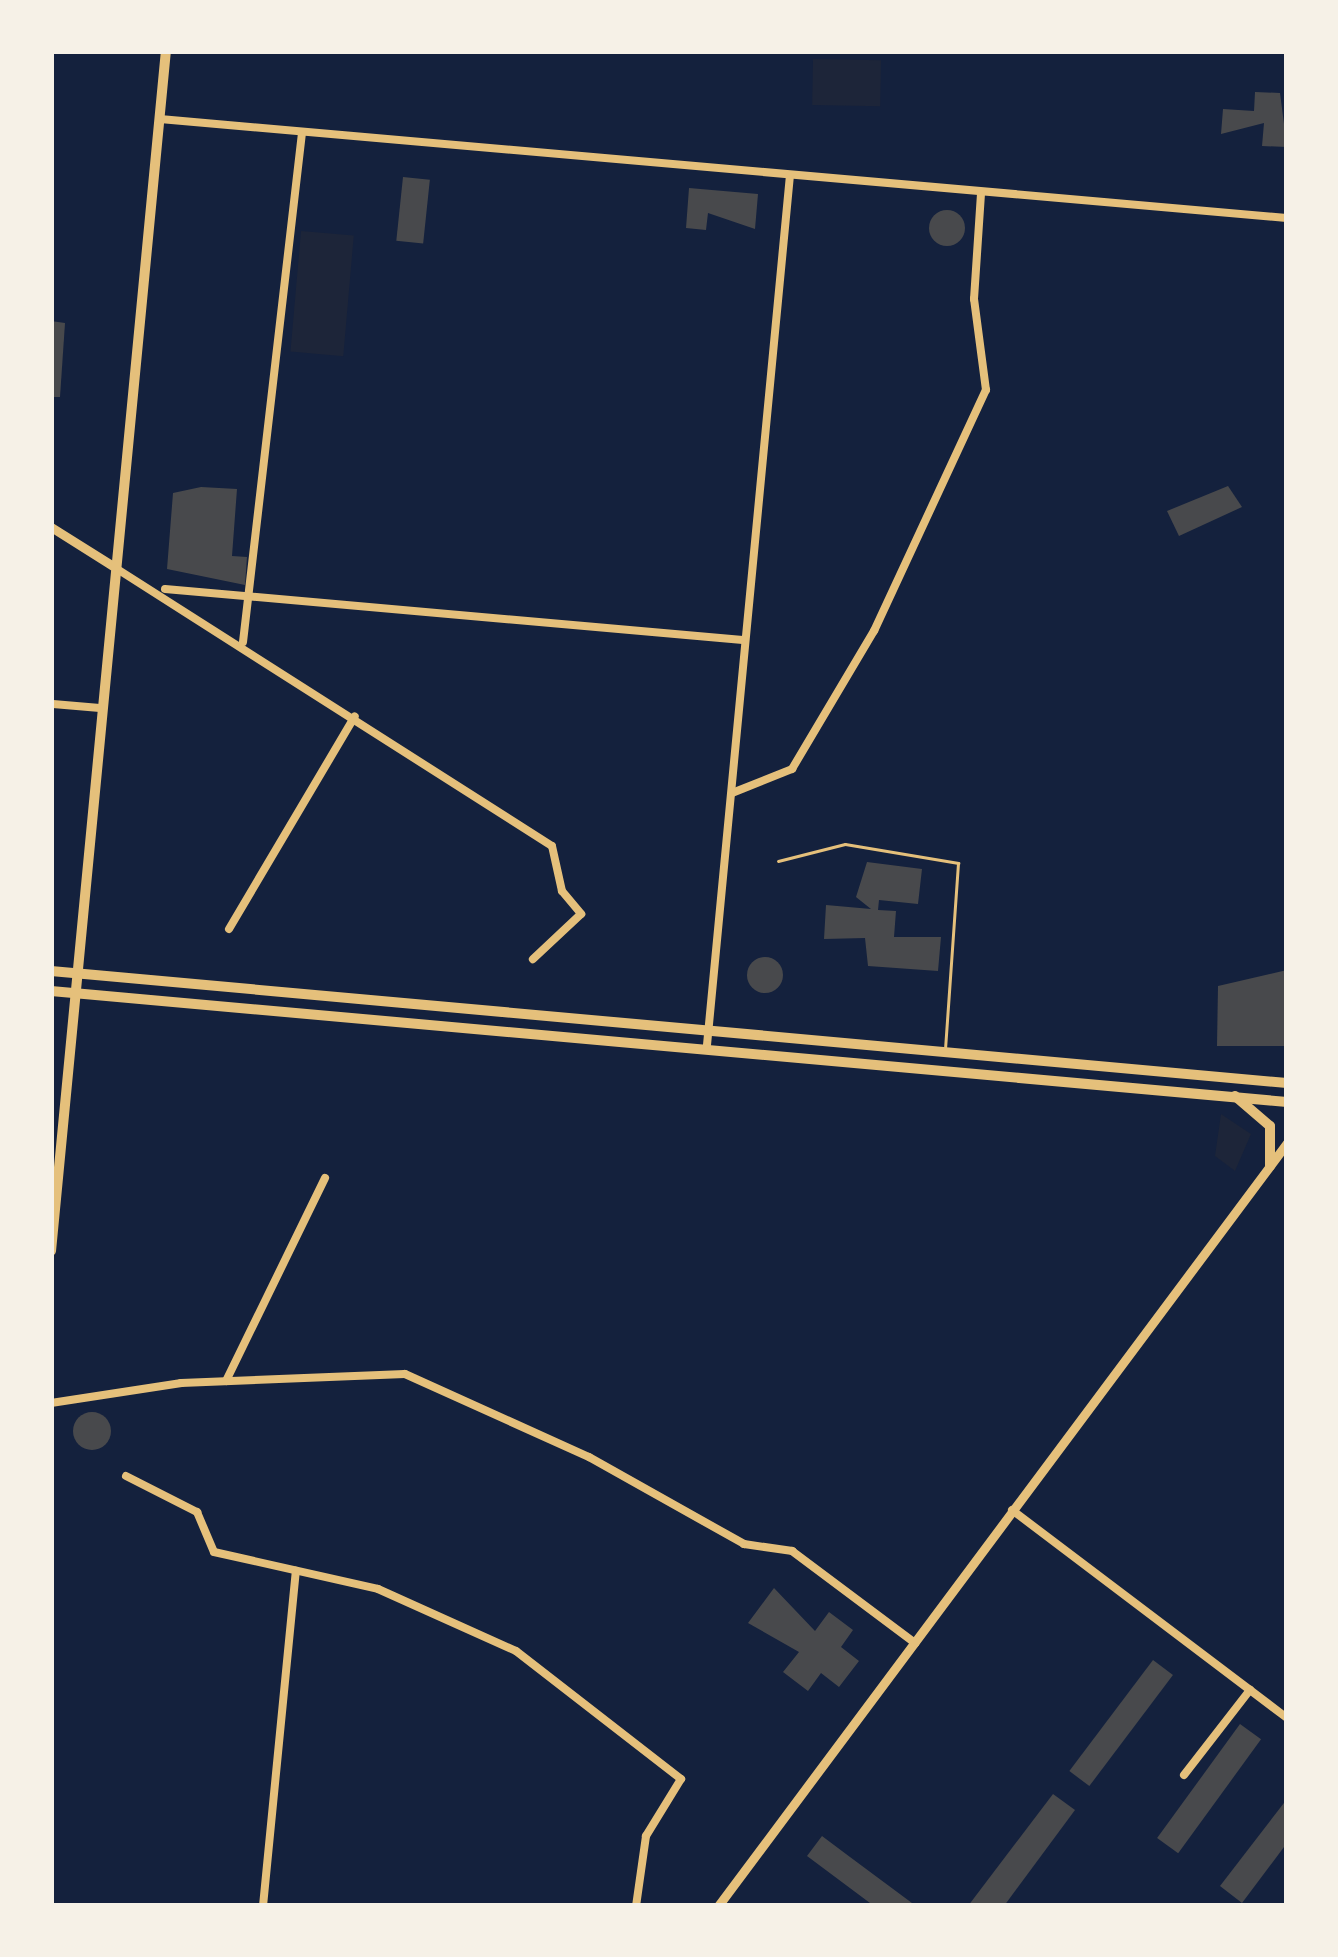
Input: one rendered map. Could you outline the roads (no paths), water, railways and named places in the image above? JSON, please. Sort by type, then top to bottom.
[{"type":"main road","points":[[51,1251],[113,566],[166,51]]},
{"type":"main road","points":[[51,971],[1287,1083]]},
{"type":"main road","points":[[51,991],[1226,1092],[1287,1102]]},
{"type":"main road","points":[[1226,1092],[1264,1116],[1270,1166]]},
{"type":"street","points":[[160,119],[1287,218]]},
{"type":"street","points":[[243,642],[256,597],[302,133]]},
{"type":"street","points":[[707,1046],[790,175]]},
{"type":"street","points":[[732,793],[792,769],[874,631],[986,390],[974,299],[981,193]]},
{"type":"street","points":[[51,526],[113,566],[160,588],[552,846],[562,891],[581,914],[533,959]]},
{"type":"street","points":[[160,588],[743,640]]},
{"type":"street","points":[[53,704],[100,708]]},
{"type":"street","points":[[229,929],[355,716]]},
{"type":"street","points":[[718,1906],[1287,1143]]},
{"type":"street","points":[[226,1381],[325,1178]]},
{"type":"street","points":[[51,1403],[226,1381],[405,1374],[589,1457],[744,1544],[792,1551],[915,1643]]},
{"type":"street","points":[[126,1476],[196,1512],[214,1552],[378,1589],[516,1651],[681,1779],[646,1836],[636,1906]]},
{"type":"street","points":[[1012,1510],[1287,1718]]},
{"type":"street","points":[[263,1906],[296,1571]]},
{"type":"street","points":[[1184,1775],[1250,1690]]},
{"type":"lane","points":[[778,861],[845,844],[958,862],[945,1049]]}]
